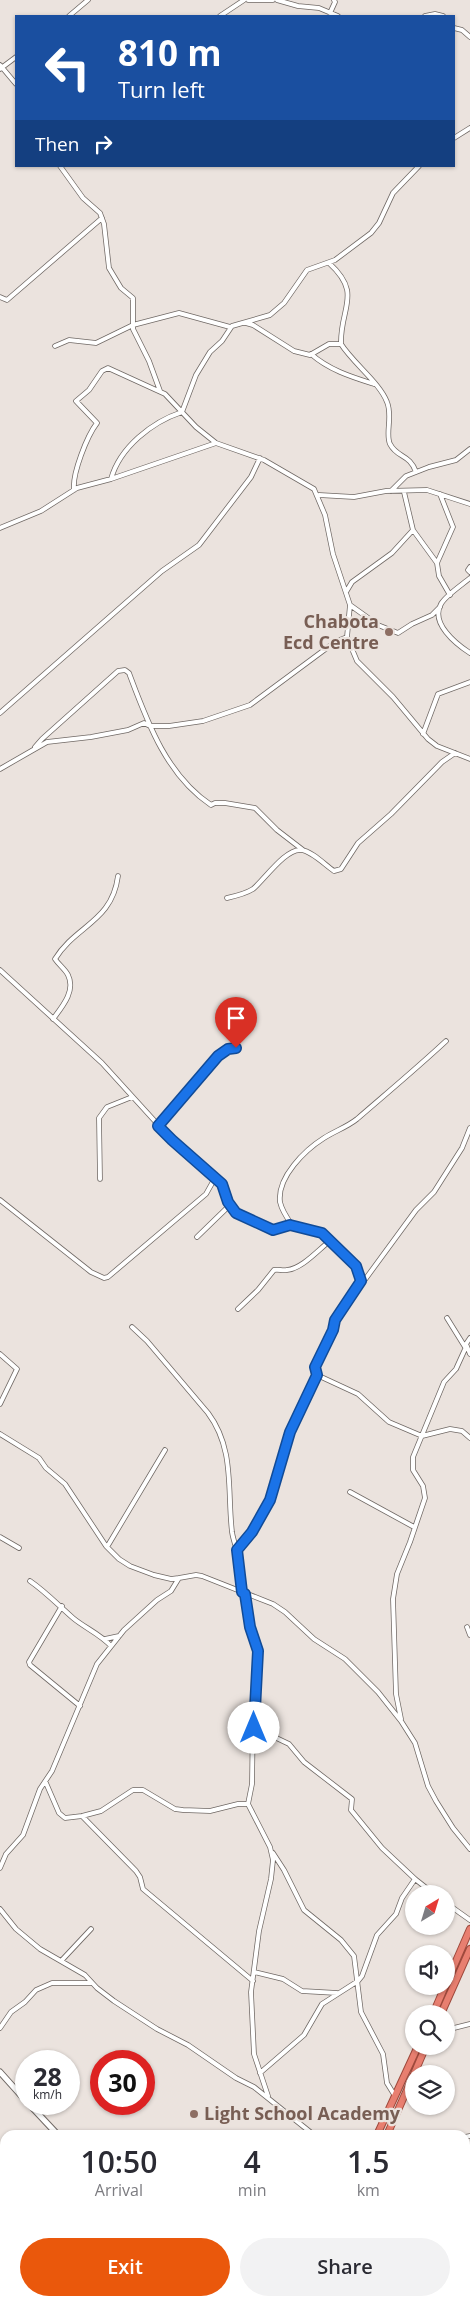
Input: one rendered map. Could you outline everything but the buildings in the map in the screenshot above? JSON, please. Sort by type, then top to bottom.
[{"type":"highway","points":[[455,1964],[470,1930]]},
{"type":"highway","points":[[445,2005],[470,1949]]},
{"type":"highway","points":[[379,2130],[414,2055]]},
{"type":"highway","points":[[388,2130],[405,2094]]},
{"type":"street","points":[[70,15],[88,0]]},
{"type":"street","points":[[222,15],[244,0]]},
{"type":"street","points":[[248,0],[273,0]]},
{"type":"street","points":[[277,0],[298,6],[319,8],[335,15]]},
{"type":"street","points":[[330,13],[336,2],[334,0]]},
{"type":"street","points":[[455,28],[462,30],[470,37]]},
{"type":"street","points":[[15,58],[0,67],[15,83]]},
{"type":"street","points":[[455,138],[468,133],[470,128]]},
{"type":"street","points":[[61,167],[83,198],[102,218],[109,268],[121,288],[133,298],[133,325],[160,391]]},
{"type":"street","points":[[55,346],[69,340],[96,343],[133,325],[179,313],[230,327],[270,315],[284,303],[307,270],[329,263],[376,228],[393,193],[418,167]]},
{"type":"street","points":[[0,297],[7,300],[102,218]]},
{"type":"street","points":[[329,263],[341,274],[348,290],[341,344],[384,397],[389,407],[391,422],[389,442],[395,451],[410,459],[416,472]]},
{"type":"street","points":[[244,322],[253,325],[294,351],[312,354],[323,364],[350,377],[374,384]]},
{"type":"street","points":[[182,412],[196,376],[230,327]]},
{"type":"street","points":[[312,354],[329,344],[341,344]]},
{"type":"street","points":[[74,490],[73,483],[84,445],[88,434],[97,423],[76,402],[89,390],[102,371],[111,368],[134,381],[160,391],[196,428],[216,443],[260,458],[314,489],[319,495],[333,554],[350,605],[347,637],[357,661],[393,697],[423,734],[437,746],[470,760]]},
{"type":"street","points":[[111,479],[121,457],[138,437],[166,417],[182,412]]},
{"type":"street","points":[[0,528],[41,511],[74,490],[216,443]]},
{"type":"street","points":[[392,491],[403,478],[416,472],[456,460],[470,449]]},
{"type":"street","points":[[0,713],[162,572],[199,545],[251,477],[260,458]]},
{"type":"street","points":[[319,495],[354,497],[392,491],[427,490],[470,504]]},
{"type":"street","points":[[404,492],[413,530],[436,564],[439,576],[450,595]]},
{"type":"street","points":[[436,564],[453,527],[440,494]]},
{"type":"street","points":[[346,592],[352,582],[392,553],[413,530]]},
{"type":"street","points":[[470,566],[468,570],[470,572]]},
{"type":"street","points":[[350,605],[378,625],[398,633],[432,615],[450,595],[470,578]]},
{"type":"street","points":[[440,607],[439,616],[441,624],[452,639],[470,654]]},
{"type":"street","points":[[0,769],[35,748],[56,740],[91,737],[128,730],[144,723],[150,726],[170,726],[203,721],[250,705],[335,642],[347,637]]},
{"type":"street","points":[[35,748],[42,739],[122,670],[129,673],[150,726],[164,754],[180,777],[199,796],[211,805],[225,803],[255,808],[277,830],[334,870],[341,870],[354,853],[358,843],[391,814],[442,762],[454,753]]},
{"type":"street","points":[[423,734],[438,694],[470,682]]},
{"type":"street","points":[[227,898],[249,891],[292,852],[303,850]]},
{"type":"street","points":[[53,1019],[68,997],[70,980],[56,959],[63,948],[106,909],[114,897],[118,876]]},
{"type":"street","points":[[0,970],[102,1063],[158,1126],[222,1184],[230,1205],[240,1215],[273,1230],[292,1225],[322,1233],[356,1266],[361,1281]]},
{"type":"street","points":[[292,1225],[283,1211],[280,1198],[285,1181],[306,1151],[323,1139],[351,1124],[405,1079],[446,1040]]},
{"type":"street","points":[[158,1126],[218,1056],[228,1049],[236,1048]]},
{"type":"street","points":[[100,1179],[99,1118],[107,1107],[132,1096]]},
{"type":"street","points":[[237,1550],[252,1532],[270,1500],[290,1432],[317,1375],[315,1367],[333,1330],[335,1320],[361,1281],[372,1272],[416,1210],[434,1192],[462,1148],[470,1128]]},
{"type":"street","points":[[0,1200],[91,1272],[104,1278],[108,1277],[206,1194],[215,1178]]},
{"type":"street","points":[[197,1237],[230,1205]]},
{"type":"street","points":[[238,1309],[258,1290],[274,1270],[287,1270],[294,1267],[310,1258],[331,1240]]},
{"type":"street","points":[[447,1318],[470,1354]]},
{"type":"street","points":[[132,1327],[147,1341],[216,1424],[227,1454],[232,1533],[237,1550],[250,1627],[258,1651],[252,1784],[248,1804],[273,1853],[282,1865],[304,1910],[341,1940],[354,1956],[361,2012],[383,2054],[387,2083],[395,2096]]},
{"type":"street","points":[[401,1721],[396,1694],[395,1632],[392,1599],[397,1574],[425,1498],[425,1492],[414,1470],[413,1463],[444,1382],[456,1369],[470,1338]]},
{"type":"street","points":[[0,1354],[17,1369],[0,1404]]},
{"type":"street","points":[[317,1375],[358,1394],[389,1422],[422,1436],[450,1429],[462,1431],[470,1438]]},
{"type":"street","points":[[0,1434],[39,1458],[46,1468],[65,1484],[107,1547],[119,1559],[140,1570],[171,1579],[196,1575],[202,1576],[265,1600],[285,1612],[314,1639],[346,1660],[378,1692],[401,1721],[415,1743],[428,1786],[436,1801],[452,1828],[470,1849]]},
{"type":"street","points":[[107,1547],[165,1450]]},
{"type":"street","points":[[350,1492],[414,1527]]},
{"type":"street","points":[[0,1537],[19,1548]]},
{"type":"street","points":[[0,1868],[6,1854],[23,1835],[40,1789],[46,1783],[94,1669],[119,1636],[157,1600],[171,1591],[179,1578]]},
{"type":"street","points":[[30,1581],[74,1618],[105,1639],[111,1646]]},
{"type":"street","points":[[62,1606],[33,1653],[30,1666],[80,1706]]},
{"type":"street","points":[[467,1627],[470,1635]]},
{"type":"street","points":[[105,1639],[119,1636]]},
{"type":"street","points":[[254,1721],[266,1733],[289,1744],[304,1762],[352,1800],[350,1807],[352,1812],[382,1848],[423,1885]]},
{"type":"street","points":[[46,1783],[61,1816],[82,1816],[101,1811],[133,1790],[143,1790],[175,1809],[210,1811],[238,1804],[248,1804]]},
{"type":"street","points":[[82,1816],[136,1871],[140,1877],[143,1889],[253,1981]]},
{"type":"street","points":[[268,2096],[252,2042],[251,1992],[259,1931],[273,1870],[273,1853]]},
{"type":"street","points":[[260,2073],[304,2035],[317,2009],[337,1993],[358,1981],[362,1976],[377,1935],[396,1914],[402,1898],[415,1879]]},
{"type":"street","points":[[0,1909],[16,1929],[32,1943],[85,1975],[114,2001],[156,2029],[188,2045],[236,2078],[254,2086],[308,2130]]},
{"type":"street","points":[[455,1909],[470,1920]]},
{"type":"street","points":[[62,1960],[91,1929]]},
{"type":"street","points":[[254,1972],[283,1979],[302,1991],[337,1993]]},
{"type":"street","points":[[0,2028],[11,2012],[42,1987],[62,1982],[92,1983]]},
{"type":"street","points":[[455,2028],[470,2024]]},
{"type":"street","points":[[0,2072],[15,2088]]},
{"type":"street","points":[[39,2115],[53,2130]]},
{"type":"place","name":"Chabota Ecd Centre","points":[[389,632]]},
{"type":"place","name":"Light School Academy","points":[[194,2114]]},
{"type":"route","points":[[236,1048],[228,1049],[218,1056],[158,1126],[222,1184],[228,1202],[236,1213],[273,1230],[290,1225],[326,1235],[356,1266],[361,1281],[335,1320],[333,1330],[320,1354],[315,1367],[317,1375],[290,1432],[276,1485],[270,1500],[252,1532],[237,1550],[242,1592],[245,1594],[247,1614],[258,1651],[253,1716],[254,1728]]}]
